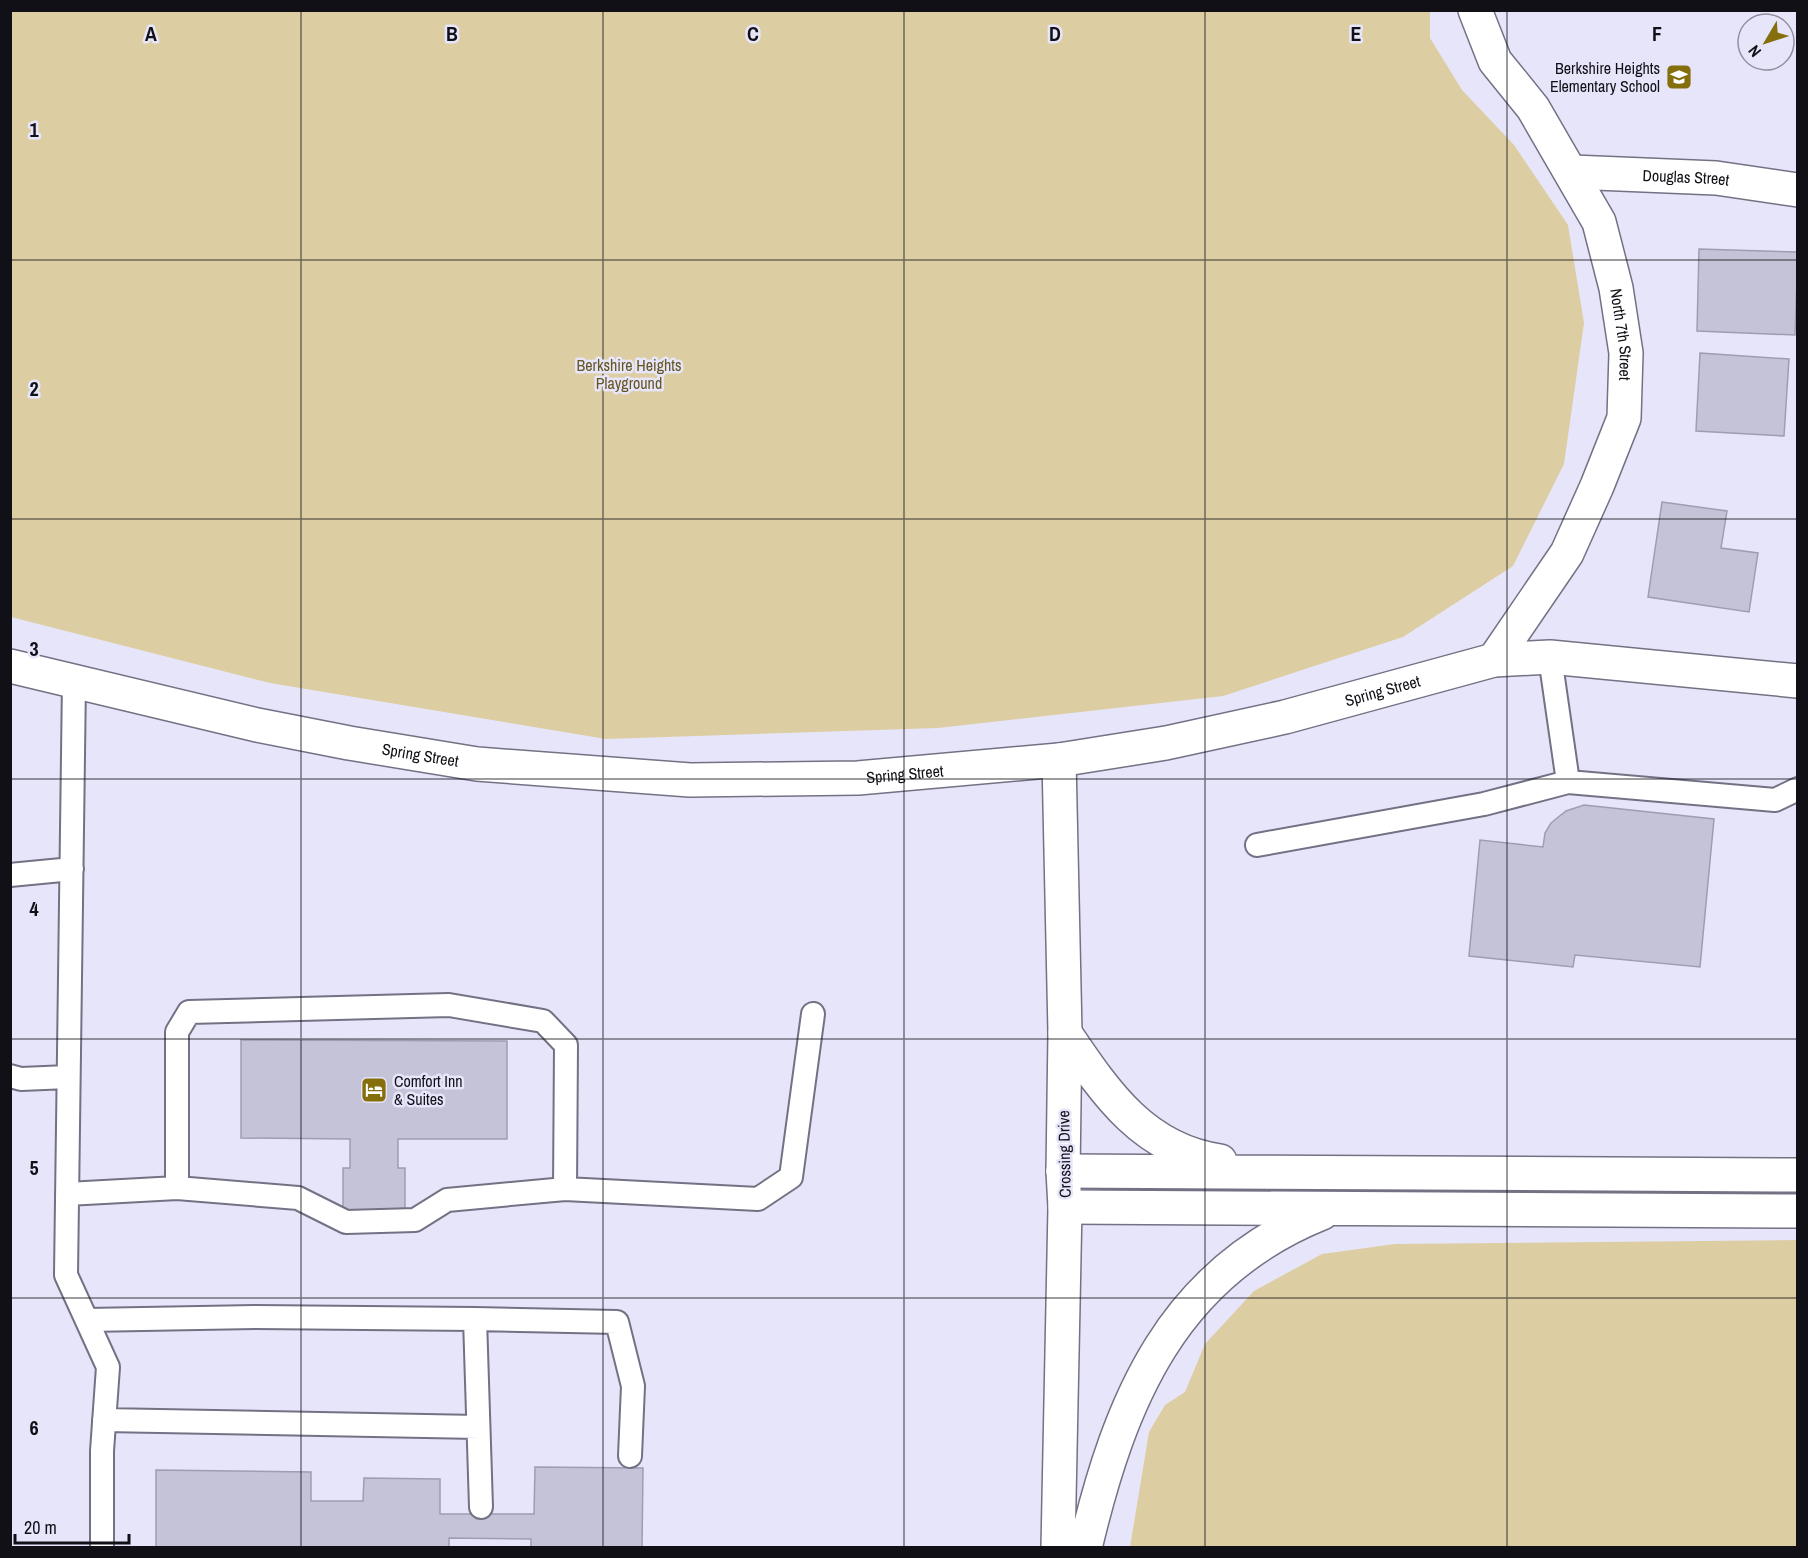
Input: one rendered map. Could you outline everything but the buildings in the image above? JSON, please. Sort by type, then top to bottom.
[{"type":"main road","name":"North 7th Street","points":[[1475,10],[1495,61],[1533,108],[1599,222],[1616,288],[1626,353],[1624,418],[1567,553],[1494,660]]},
{"type":"main road","name":"Douglas Street","points":[[1572,172],[1716,178],[1797,190]]},
{"type":"main road","name":"Spring Street","points":[[10,666],[257,725],[349,743],[477,764],[690,780],[858,778],[1059,760],[1166,742],[1285,717],[1494,660],[1550,657],[1797,681]]},
{"type":"main road","name":"Crossing Drive","points":[[1058,1548],[1065,1207],[1063,1171],[1065,1032],[1059,760]]},
{"type":"main road","points":[[1065,1032],[1112,1101],[1165,1144],[1204,1159],[1290,1172]]},
{"type":"main road","points":[[1063,1171],[1797,1175]]},
{"type":"main road","points":[[1065,1207],[1797,1211]]},
{"type":"main road","points":[[1084,1548],[1095,1505],[1128,1404],[1151,1359],[1186,1311],[1224,1271],[1258,1245],[1287,1227],[1333,1208]]},
{"type":"lane","points":[[1550,657],[1568,782]]},
{"type":"lane","points":[[74,681],[66,1275],[108,1367],[104,1420],[102,1548]]},
{"type":"lane","points":[[1257,845],[1484,804],[1568,782],[1775,800],[1797,789]]},
{"type":"lane","points":[[10,875],[72,869]]},
{"type":"lane","points":[[177,1188],[177,1032],[189,1012],[449,1005],[543,1021],[566,1046],[565,1188]]},
{"type":"lane","points":[[67,1194],[177,1188],[298,1198],[346,1222],[415,1221],[447,1200],[565,1188],[758,1199],[792,1177],[813,1014]]},
{"type":"lane","points":[[10,1076],[21,1079],[68,1077]]},
{"type":"lane","points":[[87,1320],[255,1317],[617,1322],[633,1386],[630,1456]]},
{"type":"lane","points":[[475,1319],[481,1507]]},
{"type":"lane","points":[[104,1420],[478,1427]]},
{"type":"green space","name":"Berkshire Heights Playground","points":[[10,11],[1430,11],[1430,38],[1462,90],[1514,145],[1568,225],[1584,323],[1564,464],[1513,566],[1403,637],[1223,696],[938,728],[606,739],[270,683],[11,617]]},
{"type":"green space","points":[[1797,1240],[1797,1547],[1130,1547],[1149,1432],[1165,1405],[1185,1392],[1205,1344],[1254,1291],[1322,1254],[1395,1244]]},
{"type":"place","name":"Berkshire Heights Elementary School","points":[[1679,77]]},
{"type":"place","name":"Comfort Inn & Suites","points":[[374,1090]]}]
